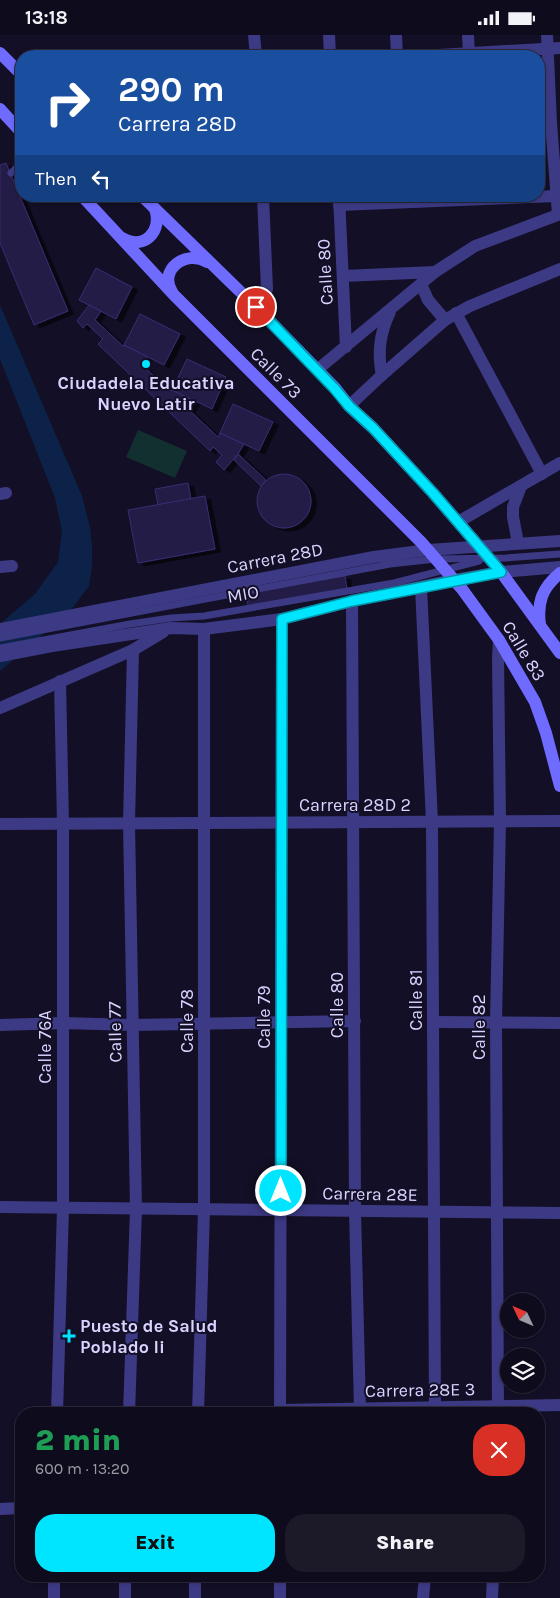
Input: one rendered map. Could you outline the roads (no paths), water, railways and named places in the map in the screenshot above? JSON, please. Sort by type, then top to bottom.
[{"type":"main road","points":[[0,53],[15,68]]},
{"type":"main road","points":[[0,109],[15,125]]},
{"type":"main road","name":"Calle 73","points":[[88,202],[174,295],[432,554]]},
{"type":"main road","name":"Calle 73","points":[[148,202],[256,307],[349,406],[373,428],[478,545]]},
{"type":"main road","points":[[120,237],[136,243],[147,239],[157,226],[155,209]]},
{"type":"main road","points":[[174,295],[170,289],[169,276],[175,265],[180,261],[192,257],[198,258],[216,267]]},
{"type":"main road","name":"Calle 83","points":[[478,545],[501,572],[560,653]]},
{"type":"main road","name":"Calle 83","points":[[432,554],[499,640],[535,702],[546,733],[560,786]]},
{"type":"main road","points":[[540,625],[538,613],[544,590],[560,573]]},
{"type":"street","points":[[254,35],[255,50]]},
{"type":"street","points":[[329,35],[330,50]]},
{"type":"street","points":[[396,35],[397,50]]},
{"type":"street","points":[[468,35],[469,50]]},
{"type":"street","points":[[317,371],[435,272],[476,246],[559,214],[545,124],[554,48],[547,35]]},
{"type":"street","points":[[526,50],[554,48]]},
{"type":"street","points":[[545,196],[556,196]]},
{"type":"street","points":[[256,307],[265,296],[267,289],[263,202]]},
{"type":"street","name":"Calle 80","points":[[339,202],[346,347]]},
{"type":"street","points":[[349,406],[444,320],[470,305],[560,269]]},
{"type":"street","points":[[343,276],[435,272]]},
{"type":"street","points":[[421,284],[428,300],[444,320]]},
{"type":"street","points":[[382,375],[379,360],[380,342],[384,324],[391,309]]},
{"type":"street","points":[[456,313],[542,473]]},
{"type":"street","points":[[458,522],[560,463]]},
{"type":"street","points":[[518,543],[513,507],[521,486]]},
{"type":"street","name":"Carrera 28D","points":[[0,629],[374,557],[432,554],[478,545],[560,541]]},
{"type":"street","points":[[0,656],[171,628],[204,629],[282,619],[352,601],[421,587],[450,575],[560,567]]},
{"type":"street","name":"Calle 81","points":[[421,587],[432,822],[436,1407]]},
{"type":"street","name":"Calle 80","points":[[352,601],[355,1211],[360,1407]]},
{"type":"street","name":"Calle 79","points":[[280,1407],[282,619]]},
{"type":"street","points":[[0,708],[132,649],[171,628]]},
{"type":"street","name":"Calle 78","points":[[198,1407],[204,1209],[204,629]]},
{"type":"street","name":"Calle 82","points":[[498,1407],[496,1022],[500,821],[499,640]]},
{"type":"street","name":"Calle 77","points":[[129,1407],[136,1209],[129,823],[132,649]]},
{"type":"street","name":"Calle 76A","points":[[57,1407],[63,1208],[63,824],[60,681]]},
{"type":"street","name":"Carrera 28D 2","points":[[0,824],[560,821]]},
{"type":"street","points":[[0,1025],[355,1021]]},
{"type":"street","points":[[434,1022],[560,1023]]},
{"type":"street","name":"Carrera 28E","points":[[0,1207],[560,1213]]},
{"type":"street","name":"Carrera 28E 3","points":[[535,1407],[560,1405]]},
{"type":"street","points":[[0,1509],[15,1508]]},
{"type":"street","points":[[54,1582],[54,1598]]},
{"type":"street","points":[[125,1582],[125,1598]]},
{"type":"street","points":[[195,1582],[195,1598]]},
{"type":"street","points":[[280,1582],[280,1598]]},
{"type":"street","points":[[423,1598],[424,1582]]},
{"type":"street","points":[[492,1598],[493,1582]]},
{"type":"lane","points":[[11,173],[15,169]]},
{"type":"lane","name":"MIO","points":[[0,638],[390,564],[432,554],[490,558],[560,554]]},
{"type":"lane","name":"MIO","points":[[0,648],[130,624],[171,618],[204,616],[450,575],[490,558]]},
{"type":"water","points":[[0,305],[82,496],[90,527],[92,565],[89,586],[70,611],[0,671],[0,624],[35,594],[58,562],[62,531],[55,498],[0,359]]},
{"type":"place","name":"Ciudadela Educativa Nuevo Latir","points":[[146,364]]},
{"type":"place","name":"Puesto de Salud Poblado Ii","points":[[69,1336]]}]
